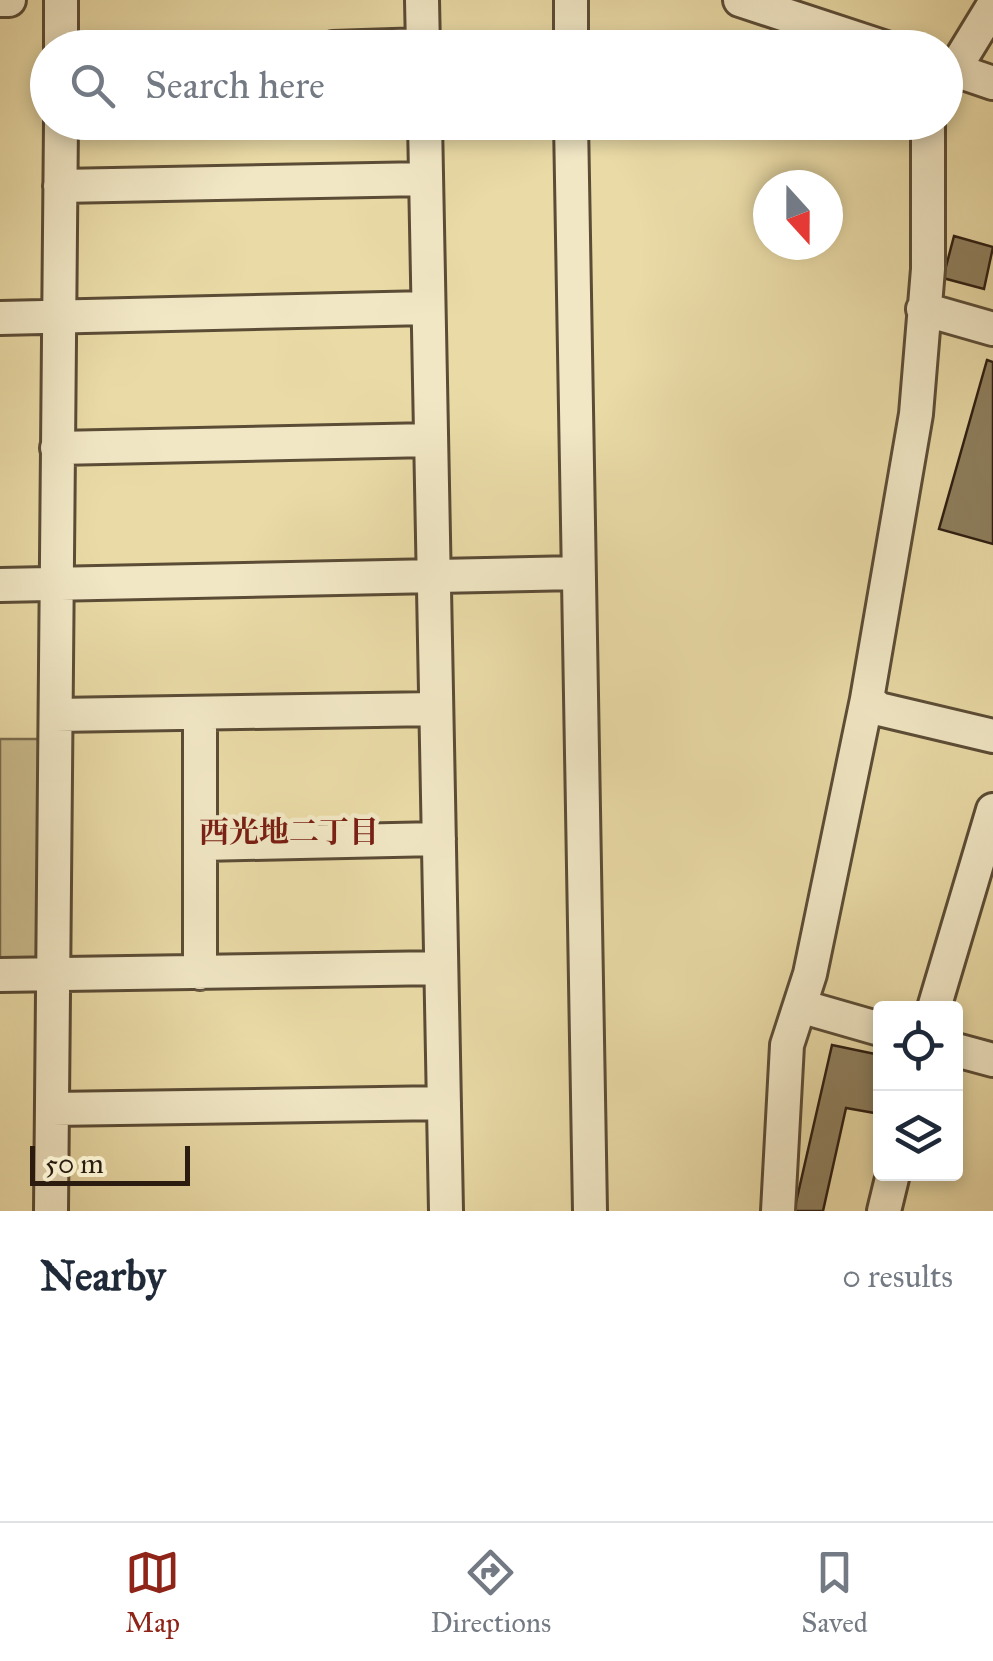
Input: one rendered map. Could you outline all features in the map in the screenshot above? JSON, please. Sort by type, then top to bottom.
[{"type":"street","points":[[0,0],[10,0]]},
{"type":"street","points":[[60,0],[61,30]]},
{"type":"street","points":[[422,0],[423,30]]},
{"type":"street","points":[[570,0],[571,30]]},
{"type":"street","points":[[740,0],[831,30]]},
{"type":"street","points":[[963,51],[993,6]]},
{"type":"street","points":[[963,76],[993,83]]},
{"type":"street","points":[[50,1211],[60,140]]},
{"type":"street","points":[[425,140],[446,1211]]},
{"type":"street","points":[[571,140],[590,1211]]},
{"type":"street","points":[[778,1211],[787,1045],[810,974],[867,699],[916,414],[928,269],[928,140]]},
{"type":"street","points":[[60,186],[426,179]]},
{"type":"street","points":[[0,318],[428,308]]},
{"type":"street","points":[[923,309],[993,329]]},
{"type":"street","points":[[57,448],[431,440]]},
{"type":"street","points":[[0,586],[576,573]]},
{"type":"street","points":[[867,699],[879,709],[993,736]]},
{"type":"street","points":[[56,715],[436,710]]},
{"type":"street","points":[[200,713],[200,973]]},
{"type":"street","points":[[936,1001],[993,810]]},
{"type":"street","points":[[200,844],[439,839]]},
{"type":"street","points":[[0,975],[442,968]]},
{"type":"street","points":[[800,1006],[873,1027]]},
{"type":"street","points":[[963,1052],[993,1060]]},
{"type":"street","points":[[52,1108],[444,1103]]},
{"type":"street","points":[[884,1211],[890,1181]]},
{"type":"shaded area","points":[[0,739],[46,739],[40,964],[0,964]]},
{"type":"building","points":[[954,236],[993,247],[984,289],[943,278]]},
{"type":"building","points":[[987,360],[993,362],[993,544],[939,529]]},
{"type":"building","points":[[832,1045],[873,1054],[873,1113],[846,1108],[823,1211],[794,1211]]},
{"type":"district","name":"西光地二丁目","points":[[289,832]]}]
